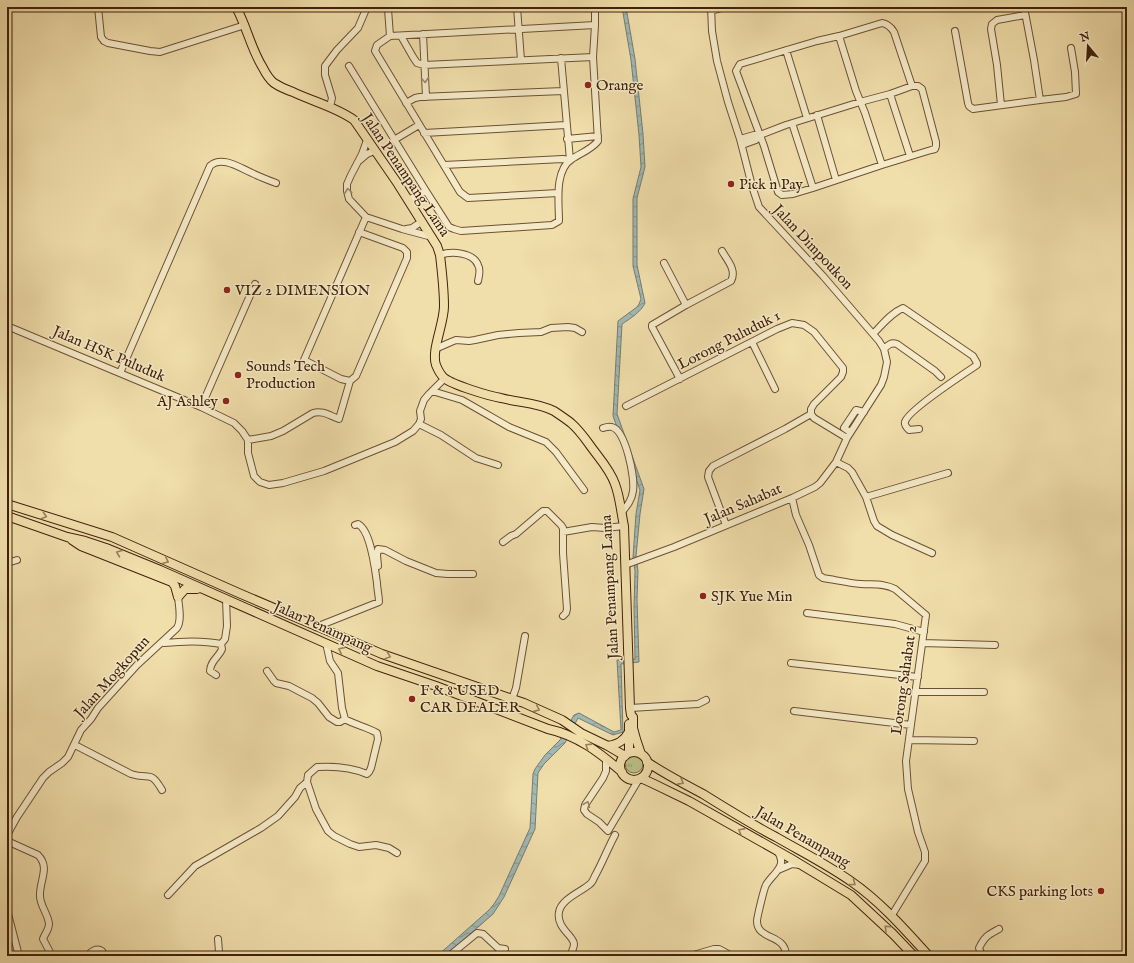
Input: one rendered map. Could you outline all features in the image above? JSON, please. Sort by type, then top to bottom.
[{"type":"main road","name":"Jalan Penampang Lama","points":[[236,7],[245,25],[257,59],[268,76],[274,83],[311,100],[345,113],[354,120],[438,246],[444,307],[434,355],[436,366],[445,378],[475,391],[501,398],[540,405],[553,411],[572,424],[582,434],[612,476],[619,497],[624,526],[630,711],[627,755]]},
{"type":"main road","name":"Jalan Penampang","points":[[7,504],[112,537],[316,627],[382,654],[512,699],[539,710],[567,723],[577,736],[622,772]]},
{"type":"main road","name":"Jalan Penampang","points":[[7,516],[67,537],[106,548],[206,590],[377,666],[436,686],[548,729],[608,746],[627,755]]},
{"type":"main road","points":[[75,526],[86,532],[87,539],[85,541]]},
{"type":"main road","points":[[67,537],[81,546],[172,582],[175,586],[178,597]]},
{"type":"main road","points":[[178,597],[185,589],[206,590]]},
{"type":"main road","name":"Jalan Penampang Lama","points":[[630,711],[641,754]]},
{"type":"main road","points":[[608,746],[621,742],[629,732]]},
{"type":"main road","points":[[635,752],[644,756],[648,765],[647,771],[640,779],[629,779],[622,772],[621,764],[627,755],[635,752]]},
{"type":"main road","name":"Jalan Penampang","points":[[647,762],[664,774],[829,867],[854,883],[892,915],[929,956]]},
{"type":"main road","name":"Jalan Penampang","points":[[640,779],[689,801],[776,850],[851,895],[914,956]]},
{"type":"street","points":[[98,7],[101,37],[104,41],[150,52],[160,52],[245,25]]},
{"type":"street","points":[[145,7],[160,8]]},
{"type":"street","points":[[330,107],[332,98],[325,75],[325,66],[337,50],[358,28],[367,7]]},
{"type":"street","points":[[390,7],[388,9],[390,36]]},
{"type":"street","points":[[517,7],[521,60]]},
{"type":"street","points":[[349,66],[449,227],[461,230],[552,225],[559,221],[558,193],[560,176],[563,168],[570,160],[596,144],[598,141],[593,57],[595,7]]},
{"type":"street","points":[[711,9],[725,7]]},
{"type":"street","points":[[953,7],[978,7]]},
{"type":"street","points":[[1024,7],[1040,100]]},
{"type":"street","name":"Jalan Dimpoukon","points":[[711,9],[716,61],[759,207],[823,276],[879,341],[884,349]]},
{"type":"street","points":[[1001,105],[991,28],[992,24],[998,20],[1025,15]]},
{"type":"street","points":[[741,142],[756,140],[760,135],[807,118],[890,94],[912,86],[918,86],[922,89],[936,146],[935,149],[813,188],[793,194],[782,195],[778,192],[764,146],[760,135],[736,71],[740,64],[882,23],[889,25],[894,32],[912,86]]},
{"type":"street","points":[[558,193],[468,198],[460,192],[375,52],[377,45],[390,36],[595,25]]},
{"type":"street","points":[[955,30],[969,106],[974,109],[1066,97],[1076,94],[1075,72],[1071,48]]},
{"type":"street","points":[[422,34],[426,97]]},
{"type":"street","points":[[401,36],[413,57],[417,62],[424,65],[593,57]]},
{"type":"street","points":[[839,36],[856,91],[882,165]]},
{"type":"street","points":[[786,50],[807,118]]},
{"type":"street","points":[[561,58],[570,160]]},
{"type":"street","points":[[406,103],[415,98],[426,97],[563,92]]},
{"type":"street","points":[[890,94],[910,156]]},
{"type":"street","points":[[817,115],[836,180]]},
{"type":"street","points":[[792,123],[813,188]]},
{"type":"street","points":[[394,140],[419,125]]},
{"type":"street","points":[[424,133],[566,125]]},
{"type":"street","points":[[567,139],[598,136]]},
{"type":"street","points":[[367,140],[359,161],[350,175],[347,184],[349,199],[366,217],[402,230],[432,237]]},
{"type":"street","points":[[359,161],[374,150]]},
{"type":"street","points":[[444,165],[563,159],[570,160]]},
{"type":"street","points":[[120,373],[210,166],[216,162],[232,164],[276,183]]},
{"type":"street","points":[[408,200],[426,192]]},
{"type":"street","points":[[350,381],[341,379],[304,360],[366,217]]},
{"type":"street","points":[[402,230],[412,228],[421,222]]},
{"type":"street","points":[[359,232],[403,248],[407,252],[407,258],[356,376],[350,381],[339,419],[327,414],[318,412],[313,413],[283,431],[271,436],[248,440],[248,453],[254,476],[260,482],[269,485],[283,483],[324,471],[398,440],[413,431],[420,419],[420,411],[424,400],[445,378]]},
{"type":"street","points":[[680,379],[652,327],[654,323],[731,281],[733,278],[733,270],[722,251]]},
{"type":"street","points":[[440,255],[447,252],[459,253],[474,260],[479,267],[480,274],[478,281]]},
{"type":"street","points":[[664,263],[686,305]]},
{"type":"street","points":[[201,407],[255,284]]},
{"type":"street","points":[[873,334],[885,322],[903,308],[973,356],[977,363],[977,366],[944,387],[910,414],[905,420],[905,426],[909,430],[919,429]]},
{"type":"street","name":"Lorong Puluduk 1","points":[[626,406],[777,328],[792,323],[804,324],[814,332],[843,368],[841,377],[814,404],[811,409],[811,414]]},
{"type":"street","name":"Jalan HSK Puluduk","points":[[7,326],[201,407],[234,423],[248,440]]},
{"type":"street","points":[[435,349],[456,340],[468,341],[498,335],[541,332],[551,328],[568,327],[575,328],[582,332]]},
{"type":"street","points":[[752,342],[776,389]]},
{"type":"street","points":[[726,525],[708,476],[709,471],[713,466],[811,414],[814,418],[847,438],[884,377],[887,362],[884,349],[888,345],[894,343],[897,344],[941,377]]},
{"type":"street","points":[[432,391],[462,400],[509,427],[546,442],[556,452],[584,490]]},
{"type":"street","points":[[418,424],[441,435],[476,458],[498,465]]},
{"type":"street","points":[[603,428],[611,426],[615,428],[629,455],[633,477],[633,492],[631,499],[621,513]]},
{"type":"street","name":"Jalan Sahabat","points":[[625,565],[674,547],[815,487],[820,483],[836,462],[847,438]]},
{"type":"street","points":[[836,462],[848,468],[852,472],[866,497],[877,526],[892,535],[932,553]]},
{"type":"street","points":[[866,497],[948,473]]},
{"type":"street","name":"Lorong Sahabat 2","points":[[792,498],[796,515],[809,545],[819,575],[823,578],[860,584],[884,585],[895,589],[926,615],[906,761],[908,788],[918,832],[926,856],[925,861],[892,915]]},
{"type":"street","points":[[503,542],[545,510],[561,525],[567,609],[563,616]]},
{"type":"street","points":[[316,627],[379,602],[373,558],[368,539],[362,525],[355,525]]},
{"type":"street","points":[[562,532],[592,527],[605,528],[624,526]]},
{"type":"street","points":[[379,596],[381,589],[377,555],[378,549],[386,550],[406,561],[436,573],[473,574]]},
{"type":"street","points":[[7,562],[18,560]]},
{"type":"street","points":[[162,642],[180,624],[178,597]]},
{"type":"street","points":[[216,676],[210,671],[210,665],[221,653],[221,644],[225,639],[227,626],[226,599]]},
{"type":"street","points":[[808,613],[895,624],[924,632]]},
{"type":"street","points":[[512,699],[516,688],[525,636]]},
{"type":"street","name":"Jalan Mogkopun","points":[[7,835],[43,778],[68,757],[81,730],[98,708],[137,665],[162,642],[190,641],[221,644]]},
{"type":"street","points":[[326,643],[330,661],[338,674],[342,708],[345,719],[377,733],[378,739],[371,768],[367,774],[360,771],[332,766],[317,767],[308,775],[307,782],[316,809],[328,831],[334,836],[359,847],[376,845],[388,848],[397,853]]},
{"type":"street","points":[[922,643],[995,645]]},
{"type":"street","points":[[791,663],[918,677]]},
{"type":"street","points":[[267,671],[276,683],[289,686],[312,698],[318,703],[329,718],[337,722],[345,719]]},
{"type":"street","points":[[916,692],[984,692]]},
{"type":"street","points":[[630,711],[698,704],[706,700]]},
{"type":"street","points":[[794,711],[911,725]]},
{"type":"street","points":[[909,740],[974,741]]},
{"type":"street","points":[[75,745],[135,776],[150,776],[156,780],[162,790]]},
{"type":"street","points":[[606,759],[606,771],[603,778],[585,805],[584,810],[608,831],[640,779]]},
{"type":"street","points":[[168,895],[195,866],[261,828],[278,816],[295,797],[300,788],[307,782]]},
{"type":"street","points":[[570,956],[574,945],[572,939],[564,930],[560,922],[559,911],[573,895],[591,884],[615,835]]},
{"type":"street","points":[[7,841],[38,855],[42,859],[44,865],[40,894],[41,904],[47,916],[49,925],[43,939],[52,956]]},
{"type":"street","points":[[776,850],[780,855],[781,860],[778,870],[765,886],[757,921],[761,930],[770,937],[782,942],[786,956]]},
{"type":"street","points":[[778,870],[792,864],[803,866]]},
{"type":"street","points":[[7,910],[19,956]]},
{"type":"street","points":[[982,956],[979,948],[981,943],[986,936],[999,929]]},
{"type":"street","points":[[449,956],[477,933],[483,934],[498,948],[505,950]]},
{"type":"street","points":[[217,956],[219,952],[218,939]]},
{"type":"street","points":[[87,956],[94,950],[100,949],[104,956]]},
{"type":"street","points":[[690,956],[718,949],[732,956]]},
{"type":"green space","points":[[634,755],[640,758],[643,764],[640,770],[634,773],[628,770],[625,764],[628,758]]},
{"type":"water","points":[[622,7],[626,7],[635,59],[645,167],[637,198],[637,265],[645,303],[638,312],[622,324],[617,414],[644,489],[636,556],[638,571],[637,599],[639,662],[621,664],[623,732],[613,735],[578,718],[565,743],[544,764],[538,773],[535,829],[504,897],[493,914],[445,956],[437,956],[489,910],[499,896],[530,828],[533,774],[535,769],[545,755],[560,740],[574,715],[579,713],[614,732],[621,730],[617,660],[635,659],[635,571],[633,557],[636,514],[640,490],[613,416],[618,321],[637,307],[641,299],[633,266],[633,199],[641,167],[639,135],[631,60]]},
{"type":"place","name":"Orange","points":[[588,85]]},
{"type":"place","name":"Pick n Pay","points":[[731,184]]},
{"type":"place","name":"VIZ 2 DIMENSION","points":[[227,290]]},
{"type":"place","name":"Sounds Tech Production","points":[[238,375]]},
{"type":"place","name":"AJ Ashley","points":[[226,401]]},
{"type":"place","name":"SJK Yue Min","points":[[703,596]]},
{"type":"place","name":"F & 8 USED CAR DEALER","points":[[412,699]]},
{"type":"place","name":"CKS parking lots","points":[[1101,891]]}]
